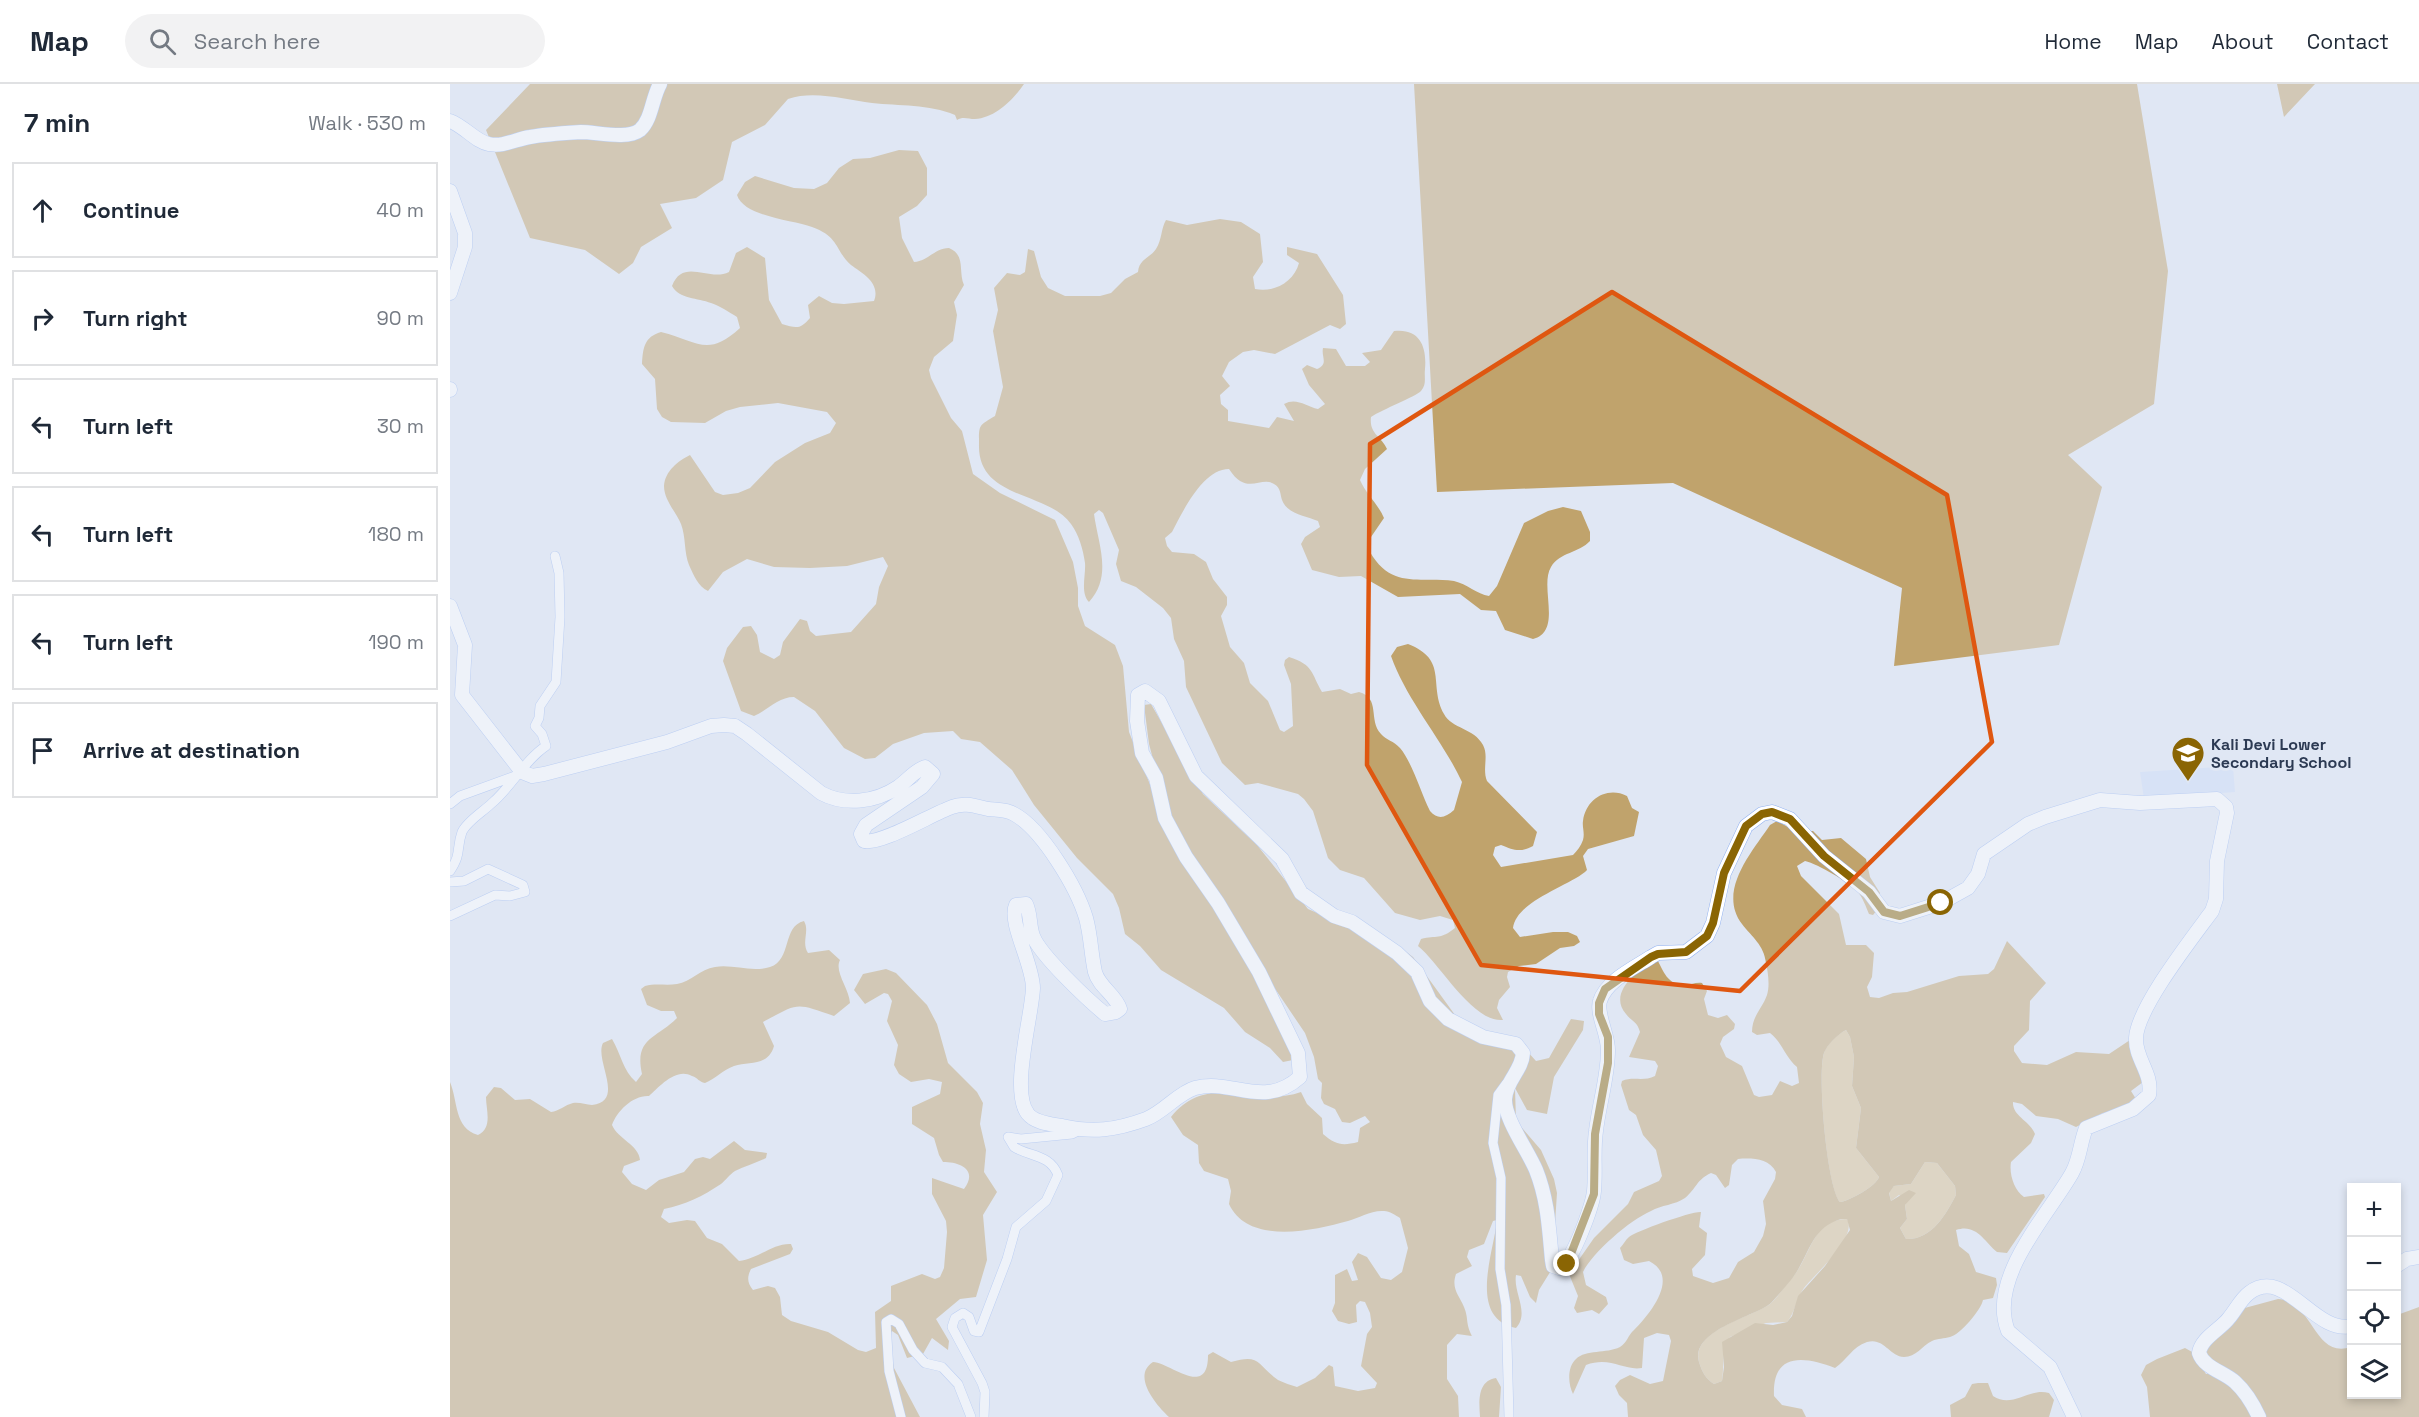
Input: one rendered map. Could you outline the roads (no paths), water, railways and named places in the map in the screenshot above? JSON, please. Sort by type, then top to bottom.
[{"type":"main road","points":[[450,121],[488,144],[507,144],[531,137],[579,132],[631,135],[641,129],[648,118],[653,97],[660,84]]},
{"type":"main road","points":[[450,190],[465,233],[463,257],[450,294]]},
{"type":"main road","points":[[450,606],[465,645],[462,695],[522,772],[532,776],[667,742],[711,726],[735,726],[821,793],[835,801],[875,798],[901,785],[917,770],[925,766],[931,770],[933,774],[930,780],[922,787],[866,825],[861,834],[864,841],[876,842],[954,806],[973,805],[1013,813],[1033,830],[1072,885],[1086,920],[1095,972],[1120,1009],[1106,1014],[1094,1004],[1045,953],[1033,936],[1030,911],[1026,904],[1016,905],[1014,911],[1016,927],[1032,972],[1033,991],[1022,1054],[1023,1101],[1027,1113],[1033,1118],[1084,1129],[1108,1131],[1147,1119],[1193,1088],[1230,1088],[1265,1092],[1289,1087],[1300,1077],[1298,1053],[1259,972],[1218,903],[1186,857],[1165,818],[1156,778],[1142,753],[1137,722],[1138,695],[1145,691],[1159,701],[1196,776],[1282,859],[1301,892],[1334,915],[1352,922],[1397,953],[1417,972],[1430,1001],[1448,1019],[1483,1038],[1515,1044],[1523,1053],[1523,1060],[1511,1077],[1505,1098],[1507,1111],[1524,1143],[1544,1193],[1549,1216],[1553,1266],[1563,1268],[1577,1244],[1594,1194],[1595,1134],[1608,1063],[1608,1037],[1599,1014],[1599,1003],[1605,989],[1651,957],[1658,954],[1686,952],[1707,936],[1713,923],[1724,873],[1746,826],[1757,816],[1772,812],[1790,819],[1824,856],[1869,892],[1884,912],[1900,916],[1941,903],[1968,888],[1978,874],[1984,854],[2028,824],[2045,817],[2100,800],[2140,803],[2217,799],[2226,807],[2227,813],[2217,861],[2216,899],[2212,911],[2162,982],[2136,1032],[2137,1049],[2150,1083],[2149,1095],[2133,1109],[2086,1128],[2074,1170],[2025,1244],[2014,1268],[2006,1298],[2004,1315],[2008,1331],[2050,1367],[2074,1417]]},
{"type":"main road","points":[[2401,1263],[2407,1259],[2419,1257]]},
{"type":"main road","points":[[2259,1417],[2243,1391],[2229,1377],[2206,1364],[2199,1353],[2202,1344],[2229,1320],[2245,1296],[2259,1288],[2275,1287],[2332,1325],[2347,1326]]},
{"type":"street","points":[[450,871],[458,859],[463,831],[522,772],[533,754],[546,746],[542,734],[535,726],[540,718],[540,706],[556,682],[560,573],[555,556]]},
{"type":"street","points":[[450,804],[460,796],[522,772]]},
{"type":"street","points":[[450,882],[464,881],[488,869],[523,885],[525,892],[510,896],[495,895],[450,916]]},
{"type":"street","points":[[1509,1417],[1506,1305],[1500,1269],[1501,1178],[1493,1143],[1498,1095],[1511,1077]]},
{"type":"street","points":[[984,1417],[985,1392],[982,1383],[952,1327],[955,1318],[963,1313],[969,1317],[974,1331],[979,1332],[982,1328],[986,1308],[1001,1275],[1016,1227],[1046,1201],[1058,1175],[1055,1167],[1048,1161],[1014,1147],[1008,1137],[1021,1139],[1072,1134],[1084,1129]]},
{"type":"street","points":[[901,1417],[886,1347],[886,1322],[891,1320],[899,1323],[907,1343],[925,1363],[942,1367],[958,1384],[971,1417]]},
{"type":"place","name":"Kali Devi Lower Secondary School","points":[[2188,782]]}]
